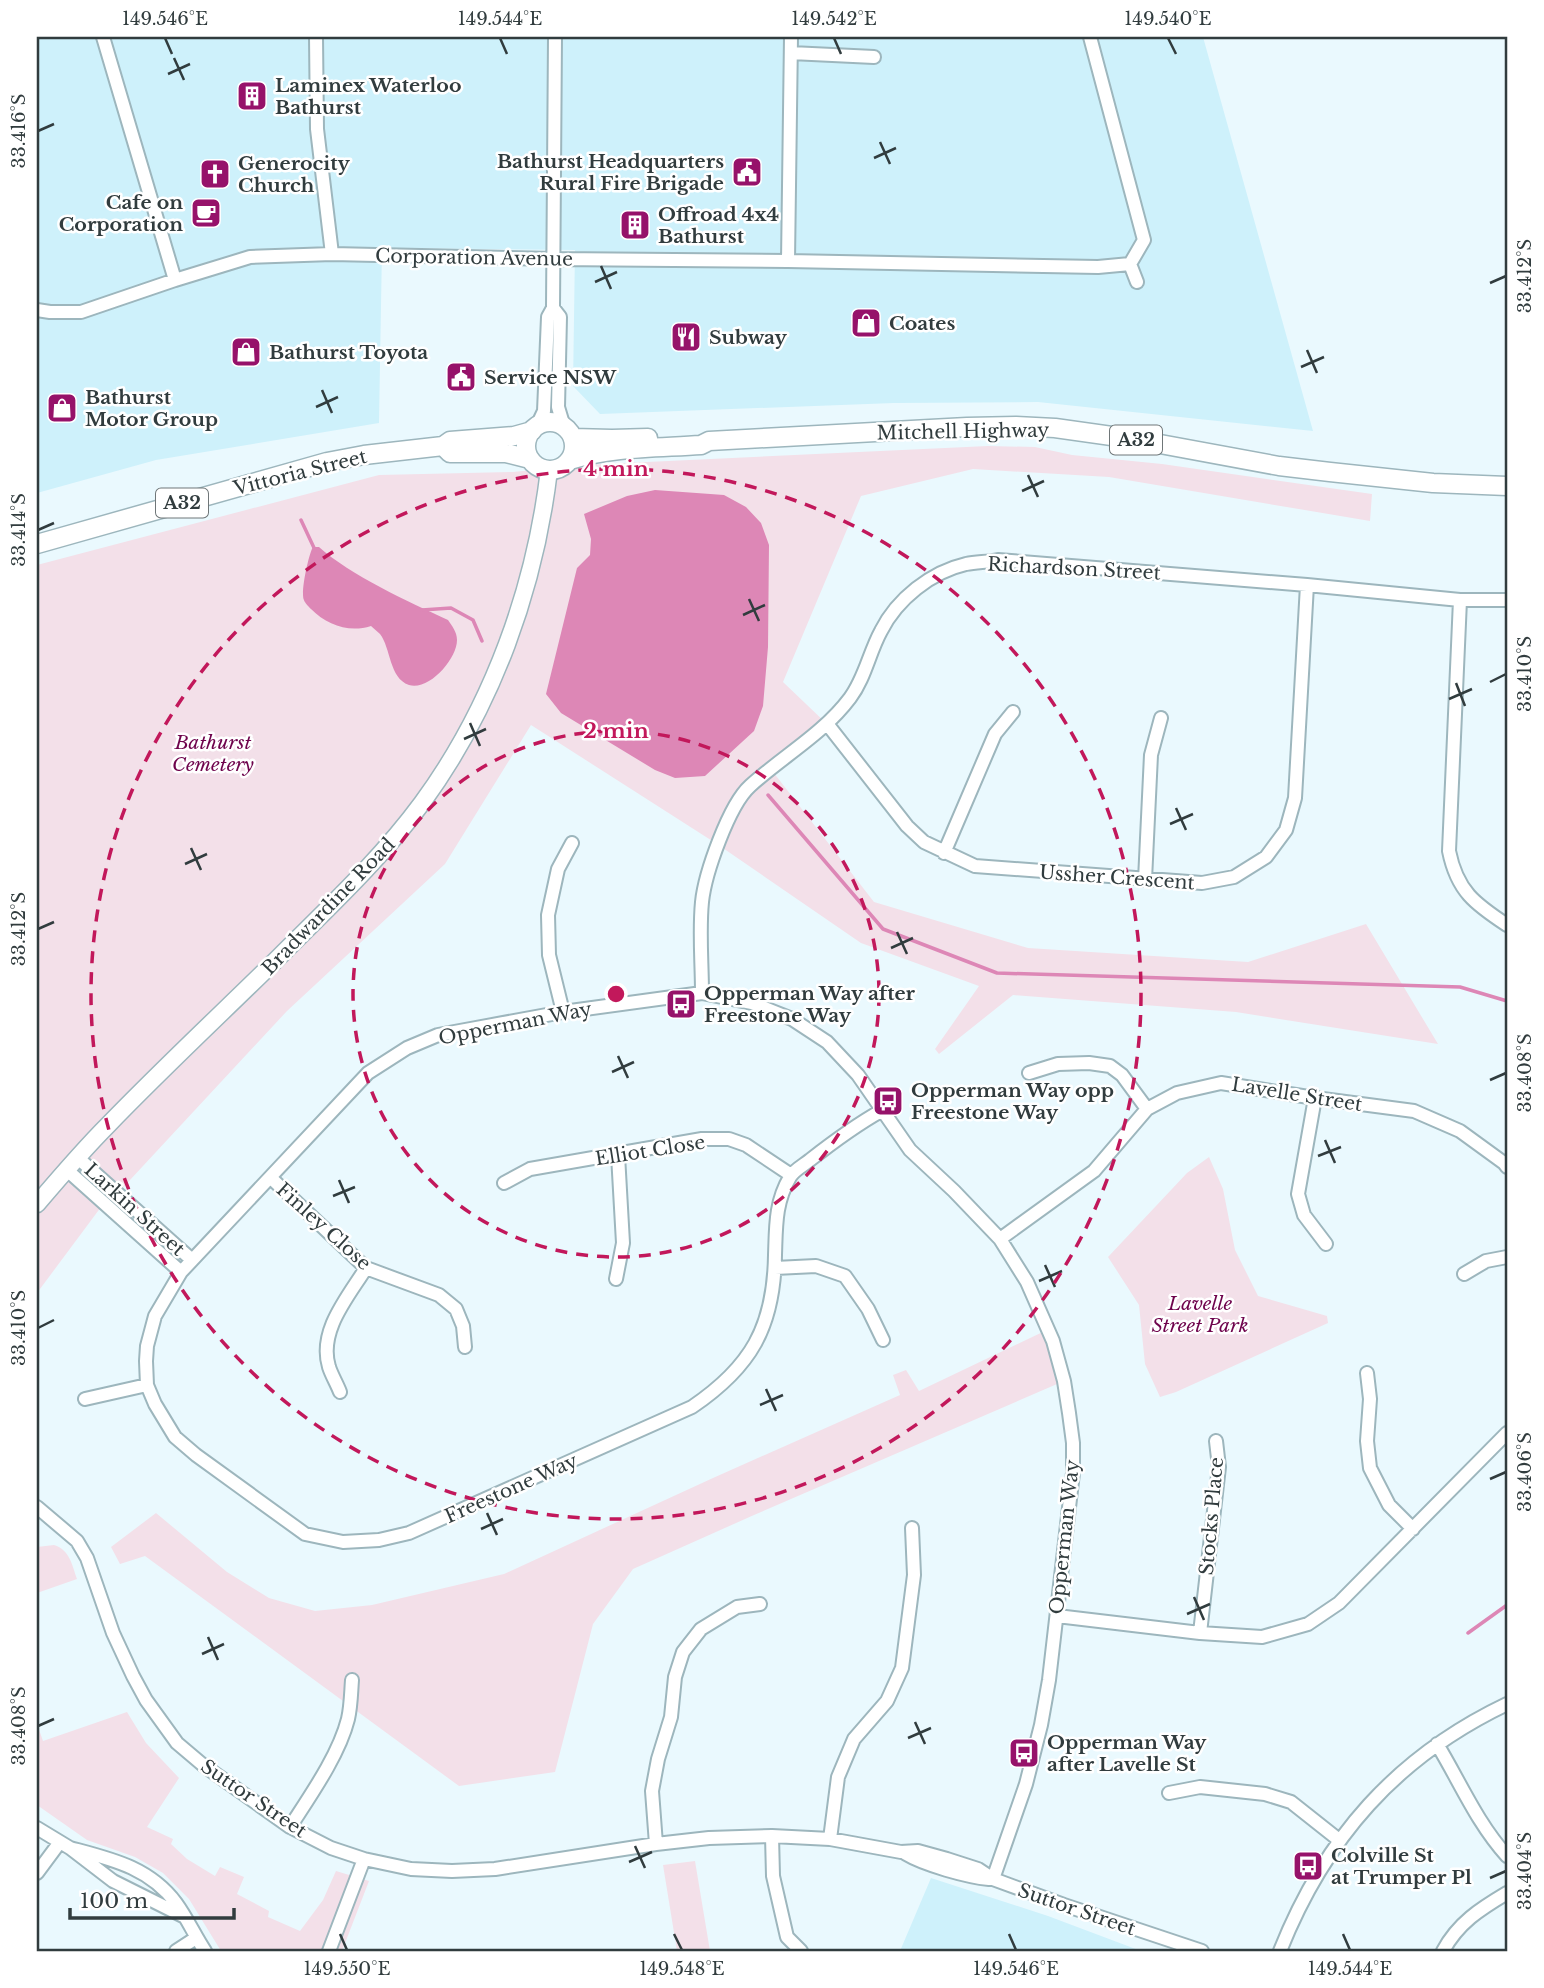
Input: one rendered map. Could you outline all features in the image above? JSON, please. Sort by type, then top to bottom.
[{"type":"highway","name":"A32","points":[[534,428],[551,422],[568,432]]},
{"type":"highway","name":"Mitchell Highway","points":[[570,460],[584,455],[709,441],[1016,426],[1055,428],[1133,439],[1279,466],[1433,483],[1507,486]]},
{"type":"highway","name":"Vittoria Street","points":[[37,544],[327,462],[443,446],[450,441],[514,436],[534,428]]},
{"type":"highway","points":[[530,459],[526,444],[534,428]]},
{"type":"highway","points":[[568,432],[573,453],[570,460]]},
{"type":"highway","name":"Mitchell Highway","points":[[568,432],[612,439],[696,436],[709,441]]},
{"type":"highway","name":"Vittoria Street","points":[[443,446],[450,453],[506,453],[530,459]]},
{"type":"highway","name":"A32","points":[[530,459],[541,468],[549,470],[557,469],[570,460]]},
{"type":"main road","name":"Bradwardine Road","points":[[37,1204],[106,1127],[369,868],[423,802],[470,727],[510,635],[537,549],[549,470]]},
{"type":"street","points":[[103,37],[175,280]]},
{"type":"street","points":[[316,37],[317,129],[332,254]]},
{"type":"street","points":[[534,428],[544,411],[548,317],[553,308],[555,37]]},
{"type":"street","points":[[788,261],[791,37]]},
{"type":"street","points":[[1090,37],[1144,240],[1130,264],[1137,282]]},
{"type":"street","points":[[790,54],[874,57]]},
{"type":"street","name":"Corporation Avenue","points":[[37,310],[81,312],[250,257],[332,254],[1098,267],[1130,264]]},
{"type":"street","points":[[553,308],[559,317],[558,407],[568,432]]},
{"type":"street","name":"Richardson Street","points":[[702,993],[702,901],[717,844],[733,810],[747,789],[770,768],[828,725],[852,696],[881,630],[901,603],[929,578],[964,565],[998,560],[1460,600],[1507,600]]},
{"type":"street","name":"Ussher Crescent","points":[[828,725],[907,826],[924,842],[975,866],[1202,883],[1234,877],[1266,857],[1286,831],[1295,798],[1307,585]]},
{"type":"street","points":[[1460,600],[1449,851],[1455,875],[1465,892],[1480,907],[1507,925]]},
{"type":"street","points":[[944,853],[995,734],[1013,712]]},
{"type":"street","points":[[1145,880],[1151,755],[1161,718]]},
{"type":"street","points":[[563,1012],[549,955],[548,915],[558,869],[572,843]]},
{"type":"street","name":"Opperman Way","points":[[192,1260],[368,1073],[407,1048],[438,1035],[563,1012],[702,993],[752,1003],[792,1019],[827,1042],[858,1075],[910,1150],[1000,1238],[1041,1310],[1053,1340],[1064,1381],[1073,1456],[1049,1680],[1026,1784],[993,1879]]},
{"type":"street","points":[[1029,1073],[1058,1064],[1089,1063],[1110,1066],[1122,1075],[1147,1109]]},
{"type":"street","name":"Lavelle Street","points":[[1000,1238],[1094,1171],[1147,1109],[1177,1093],[1221,1083],[1414,1111],[1460,1131],[1507,1167]]},
{"type":"street","points":[[1314,1098],[1297,1195],[1304,1215],[1326,1244]]},
{"type":"street","name":"Freestone Way","points":[[192,1260],[161,1304],[150,1329],[147,1346],[147,1385],[175,1437],[226,1478],[306,1534],[344,1542],[379,1540],[409,1533],[692,1408],[714,1392],[735,1373],[758,1339],[771,1307],[776,1210],[791,1175],[849,1129],[881,1111]]},
{"type":"street","name":"Elliot Close","points":[[504,1183],[530,1169],[702,1139],[729,1139],[746,1145],[791,1175]]},
{"type":"street","points":[[616,1279],[623,1243],[618,1155]]},
{"type":"street","name":"Larkin Street","points":[[72,1164],[192,1260]]},
{"type":"street","name":"Larkin Street","points":[[72,1164],[181,1272]]},
{"type":"street","name":"Finley Close","points":[[271,1178],[366,1268],[439,1295],[456,1309],[463,1326],[465,1347]]},
{"type":"street","points":[[1464,1274],[1486,1261],[1507,1257]]},
{"type":"street","points":[[775,1268],[816,1266],[845,1276],[868,1309],[883,1340]]},
{"type":"street","points":[[340,1392],[329,1366],[326,1347],[334,1320],[366,1268]]},
{"type":"street","points":[[1367,1373],[1370,1399],[1367,1441],[1370,1468],[1389,1505],[1413,1529]]},
{"type":"street","points":[[85,1399],[147,1385]]},
{"type":"street","points":[[1057,1616],[1200,1633],[1262,1637],[1308,1624],[1339,1603],[1507,1433]]},
{"type":"street","name":"Stocks Place","points":[[1200,1633],[1219,1467],[1216,1441]]},
{"type":"street","name":"Suttor Street","points":[[40,1514],[77,1541],[87,1558],[113,1633],[128,1665],[146,1700],[177,1744],[290,1827],[331,1848],[364,1859],[411,1869],[452,1871],[495,1869],[709,1838],[772,1836],[830,1839],[947,1859],[978,1869],[993,1879],[1188,1949],[1202,1951]]},
{"type":"street","points":[[830,1839],[838,1777],[854,1739],[887,1702],[902,1668],[914,1576],[912,1528]]},
{"type":"street","points":[[656,1844],[652,1791],[658,1759],[671,1717],[675,1677],[683,1652],[701,1629],[737,1608],[760,1604]]},
{"type":"street","points":[[290,1827],[322,1777],[347,1723],[352,1680]]},
{"type":"street","points":[[1280,1951],[1292,1921],[1315,1878],[1339,1840],[1371,1801],[1403,1770],[1437,1744],[1507,1704]]},
{"type":"street","points":[[1437,1744],[1474,1812],[1507,1856]]},
{"type":"street","points":[[1169,1793],[1200,1787],[1265,1794],[1291,1802],[1339,1840]]},
{"type":"street","points":[[37,1828],[113,1881],[185,1917]]},
{"type":"street","points":[[772,1836],[773,1876],[787,1937],[802,1951]]},
{"type":"street","points":[[37,1873],[65,1845]]},
{"type":"street","points":[[65,1845],[132,1867],[166,1892],[205,1951]]},
{"type":"street","points":[[329,1951],[364,1859]]},
{"type":"street","points":[[1443,1951],[1452,1935],[1480,1909],[1507,1893]]},
{"type":"street","points":[[176,1951],[196,1938]]},
{"type":"shaded area","points":[[37,37],[1203,37],[1313,431],[1038,402],[894,403],[600,414],[573,386],[575,250],[382,248],[379,423],[156,460],[37,493]]},
{"type":"shaded area","points":[[655,490],[724,495],[746,507],[761,523],[769,545],[768,647],[763,706],[754,731],[705,776],[675,778],[655,770],[561,713],[546,694],[577,568],[590,555],[591,539],[584,514],[627,496]]},
{"type":"shaded area","points":[[313,547],[319,547],[347,568],[380,587],[448,620],[455,632],[456,648],[440,672],[425,683],[409,685],[398,676],[384,640],[371,626],[355,629],[339,626],[311,609],[304,601],[303,590]]},
{"type":"shaded area","points":[[931,1878],[1048,1916],[1141,1951],[900,1951]]},
{"type":"green space","name":"Bathurst Cemetery","points":[[988,446],[1035,447],[1072,455],[1162,464],[1372,494],[1370,521],[1109,477],[973,469],[861,496],[783,682],[828,725],[770,768],[874,902],[1028,948],[1248,962],[1366,924],[1438,1044],[1236,1012],[1013,995],[939,1054],[935,1049],[979,986],[861,943],[717,844],[531,725],[445,864],[287,1011],[117,1194],[78,1158],[67,1169],[104,1203],[37,1293],[37,565],[379,475],[513,472],[583,465]]},
{"type":"green space","name":"Lavelle Street Park","points":[[1209,1157],[1223,1189],[1235,1250],[1258,1296],[1327,1316],[1328,1323],[1160,1397],[1145,1364],[1139,1305],[1108,1257],[1187,1173]]},
{"type":"green space","points":[[1049,1329],[1064,1381],[633,1569],[593,1624],[555,1772],[459,1786],[145,1556],[120,1564],[111,1547],[156,1513],[227,1572],[269,1598],[315,1611],[372,1605],[504,1574],[900,1395],[893,1375],[906,1370],[919,1391]]},
{"type":"green space","points":[[54,1545],[67,1554],[77,1579],[37,1593],[37,1547]]},
{"type":"green space","points":[[127,1712],[146,1743],[179,1778],[147,1827],[173,1839],[171,1844],[187,1859],[215,1876],[220,1867],[244,1877],[237,1894],[269,1911],[268,1917],[300,1931],[323,1900],[336,1871],[369,1881],[342,1951],[221,1951],[189,1899],[163,1873],[135,1857],[87,1840],[37,1805],[37,1724],[43,1741]]},
{"type":"green space","points":[[695,1861],[710,1951],[677,1951],[663,1865]]},
{"type":"waterway","points":[[301,520],[315,550]]},
{"type":"waterway","points":[[422,610],[451,608],[473,620],[482,641]]},
{"type":"waterway","points":[[768,795],[883,929],[997,973],[1460,987],[1507,1001]]},
{"type":"waterway","points":[[1468,1633],[1507,1605]]},
{"type":"place","name":"Laminex Waterloo Bathurst","points":[[252,96]]},
{"type":"place","name":"Bathurst Headquarters Rural Fire Brigade","points":[[747,172]]},
{"type":"place","name":"Generocity Church","points":[[215,174]]},
{"type":"place","name":"Cafe on Corporation","points":[[206,213]]},
{"type":"place","name":"Offroad 4x4 Bathurst","points":[[635,225]]},
{"type":"place","name":"Coates","points":[[866,323]]},
{"type":"place","name":"Subway","points":[[686,337]]},
{"type":"place","name":"Bathurst Toyota","points":[[246,352]]},
{"type":"place","name":"Service NSW","points":[[461,377]]},
{"type":"place","name":"Bathurst Motor Group","points":[[62,408]]},
{"type":"place","name":"Opperman Way after Freestone Way","points":[[681,1004]]},
{"type":"place","name":"Opperman Way opp Freestone Way","points":[[888,1101]]},
{"type":"place","name":"Opperman Way after Lavelle St","points":[[1024,1753]]},
{"type":"place","name":"Colville St at Trumper Pl","points":[[1308,1866]]}]
